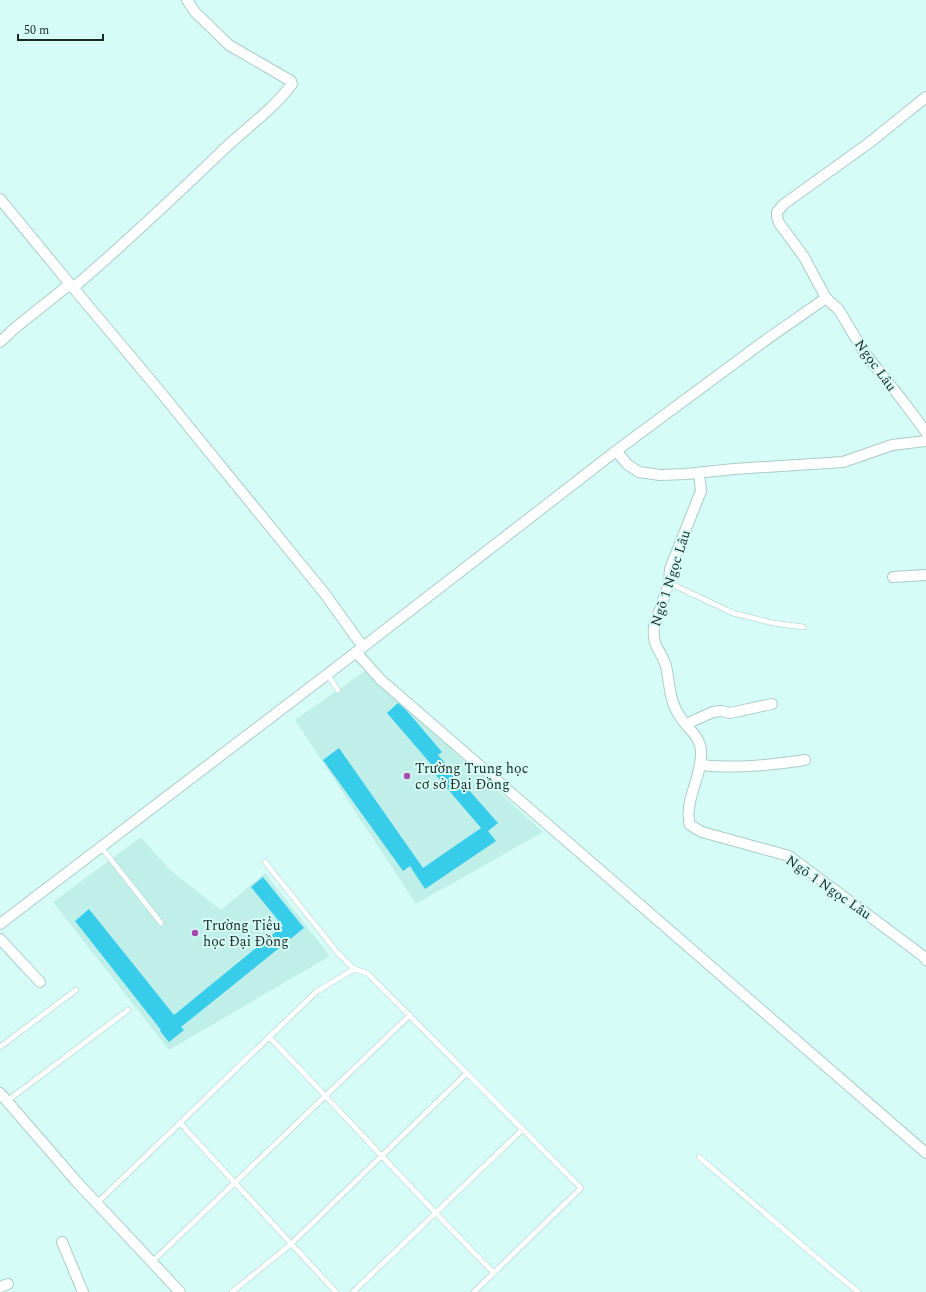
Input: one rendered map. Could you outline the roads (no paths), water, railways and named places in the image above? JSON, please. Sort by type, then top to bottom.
[{"type":"street","points":[[0,342],[15,328],[101,264],[219,153],[266,112],[292,84],[291,81],[229,45],[195,12],[187,0]]},
{"type":"street","name":"Ngọc Lâu","points":[[926,97],[869,143],[784,204],[777,212],[779,223],[804,257],[826,298],[839,310],[864,352],[926,432]]},
{"type":"street","points":[[0,199],[158,389],[325,594],[380,679],[926,1153]]},
{"type":"street","points":[[0,924],[616,451],[763,342],[826,298]]},
{"type":"street","points":[[616,451],[631,468],[644,473],[660,475],[699,474],[734,469],[818,465],[843,462],[892,445],[926,441]]},
{"type":"street","name":"Ngõ 1 Ngọc Lâu","points":[[699,474],[701,491],[670,569],[669,583],[654,627],[653,641],[658,652],[664,659],[672,702],[680,718],[699,740],[701,750],[700,765],[690,804],[688,818],[690,825],[702,832],[789,856],[926,960]]},
{"type":"street","points":[[893,577],[926,575]]},
{"type":"street","points":[[686,724],[713,712],[721,711],[730,713],[772,704]]},
{"type":"street","points":[[700,765],[734,767],[774,765],[805,760]]},
{"type":"street","points":[[0,939],[40,982]]},
{"type":"street","points":[[3,1097],[97,1203],[180,1292]]},
{"type":"street","points":[[62,1242],[83,1292]]},
{"type":"lane","points":[[669,583],[733,613],[773,623],[803,627]]},
{"type":"lane","points":[[327,674],[338,690]]},
{"type":"lane","points":[[101,847],[160,922]]},
{"type":"lane","points":[[265,862],[337,952],[354,969],[368,973],[581,1188],[474,1292]]},
{"type":"lane","points":[[97,1203],[316,992],[354,969]]},
{"type":"lane","points":[[0,1047],[76,990]]},
{"type":"lane","points":[[3,1097],[128,1010]]},
{"type":"lane","points":[[152,1262],[410,1015]]},
{"type":"lane","points":[[270,1037],[326,1095],[435,1214],[494,1273]]},
{"type":"lane","points":[[232,1292],[291,1244],[467,1073]]},
{"type":"lane","points":[[180,1123],[336,1292]]},
{"type":"lane","points":[[353,1292],[523,1129]]},
{"type":"lane","points":[[699,1157],[858,1292]]},
{"type":"place","name":"Trường Trung học cơ sở Đại Đồng","points":[[407,776]]},
{"type":"place","name":"Trường Tiểu học Đại Đồng","points":[[195,933]]}]
